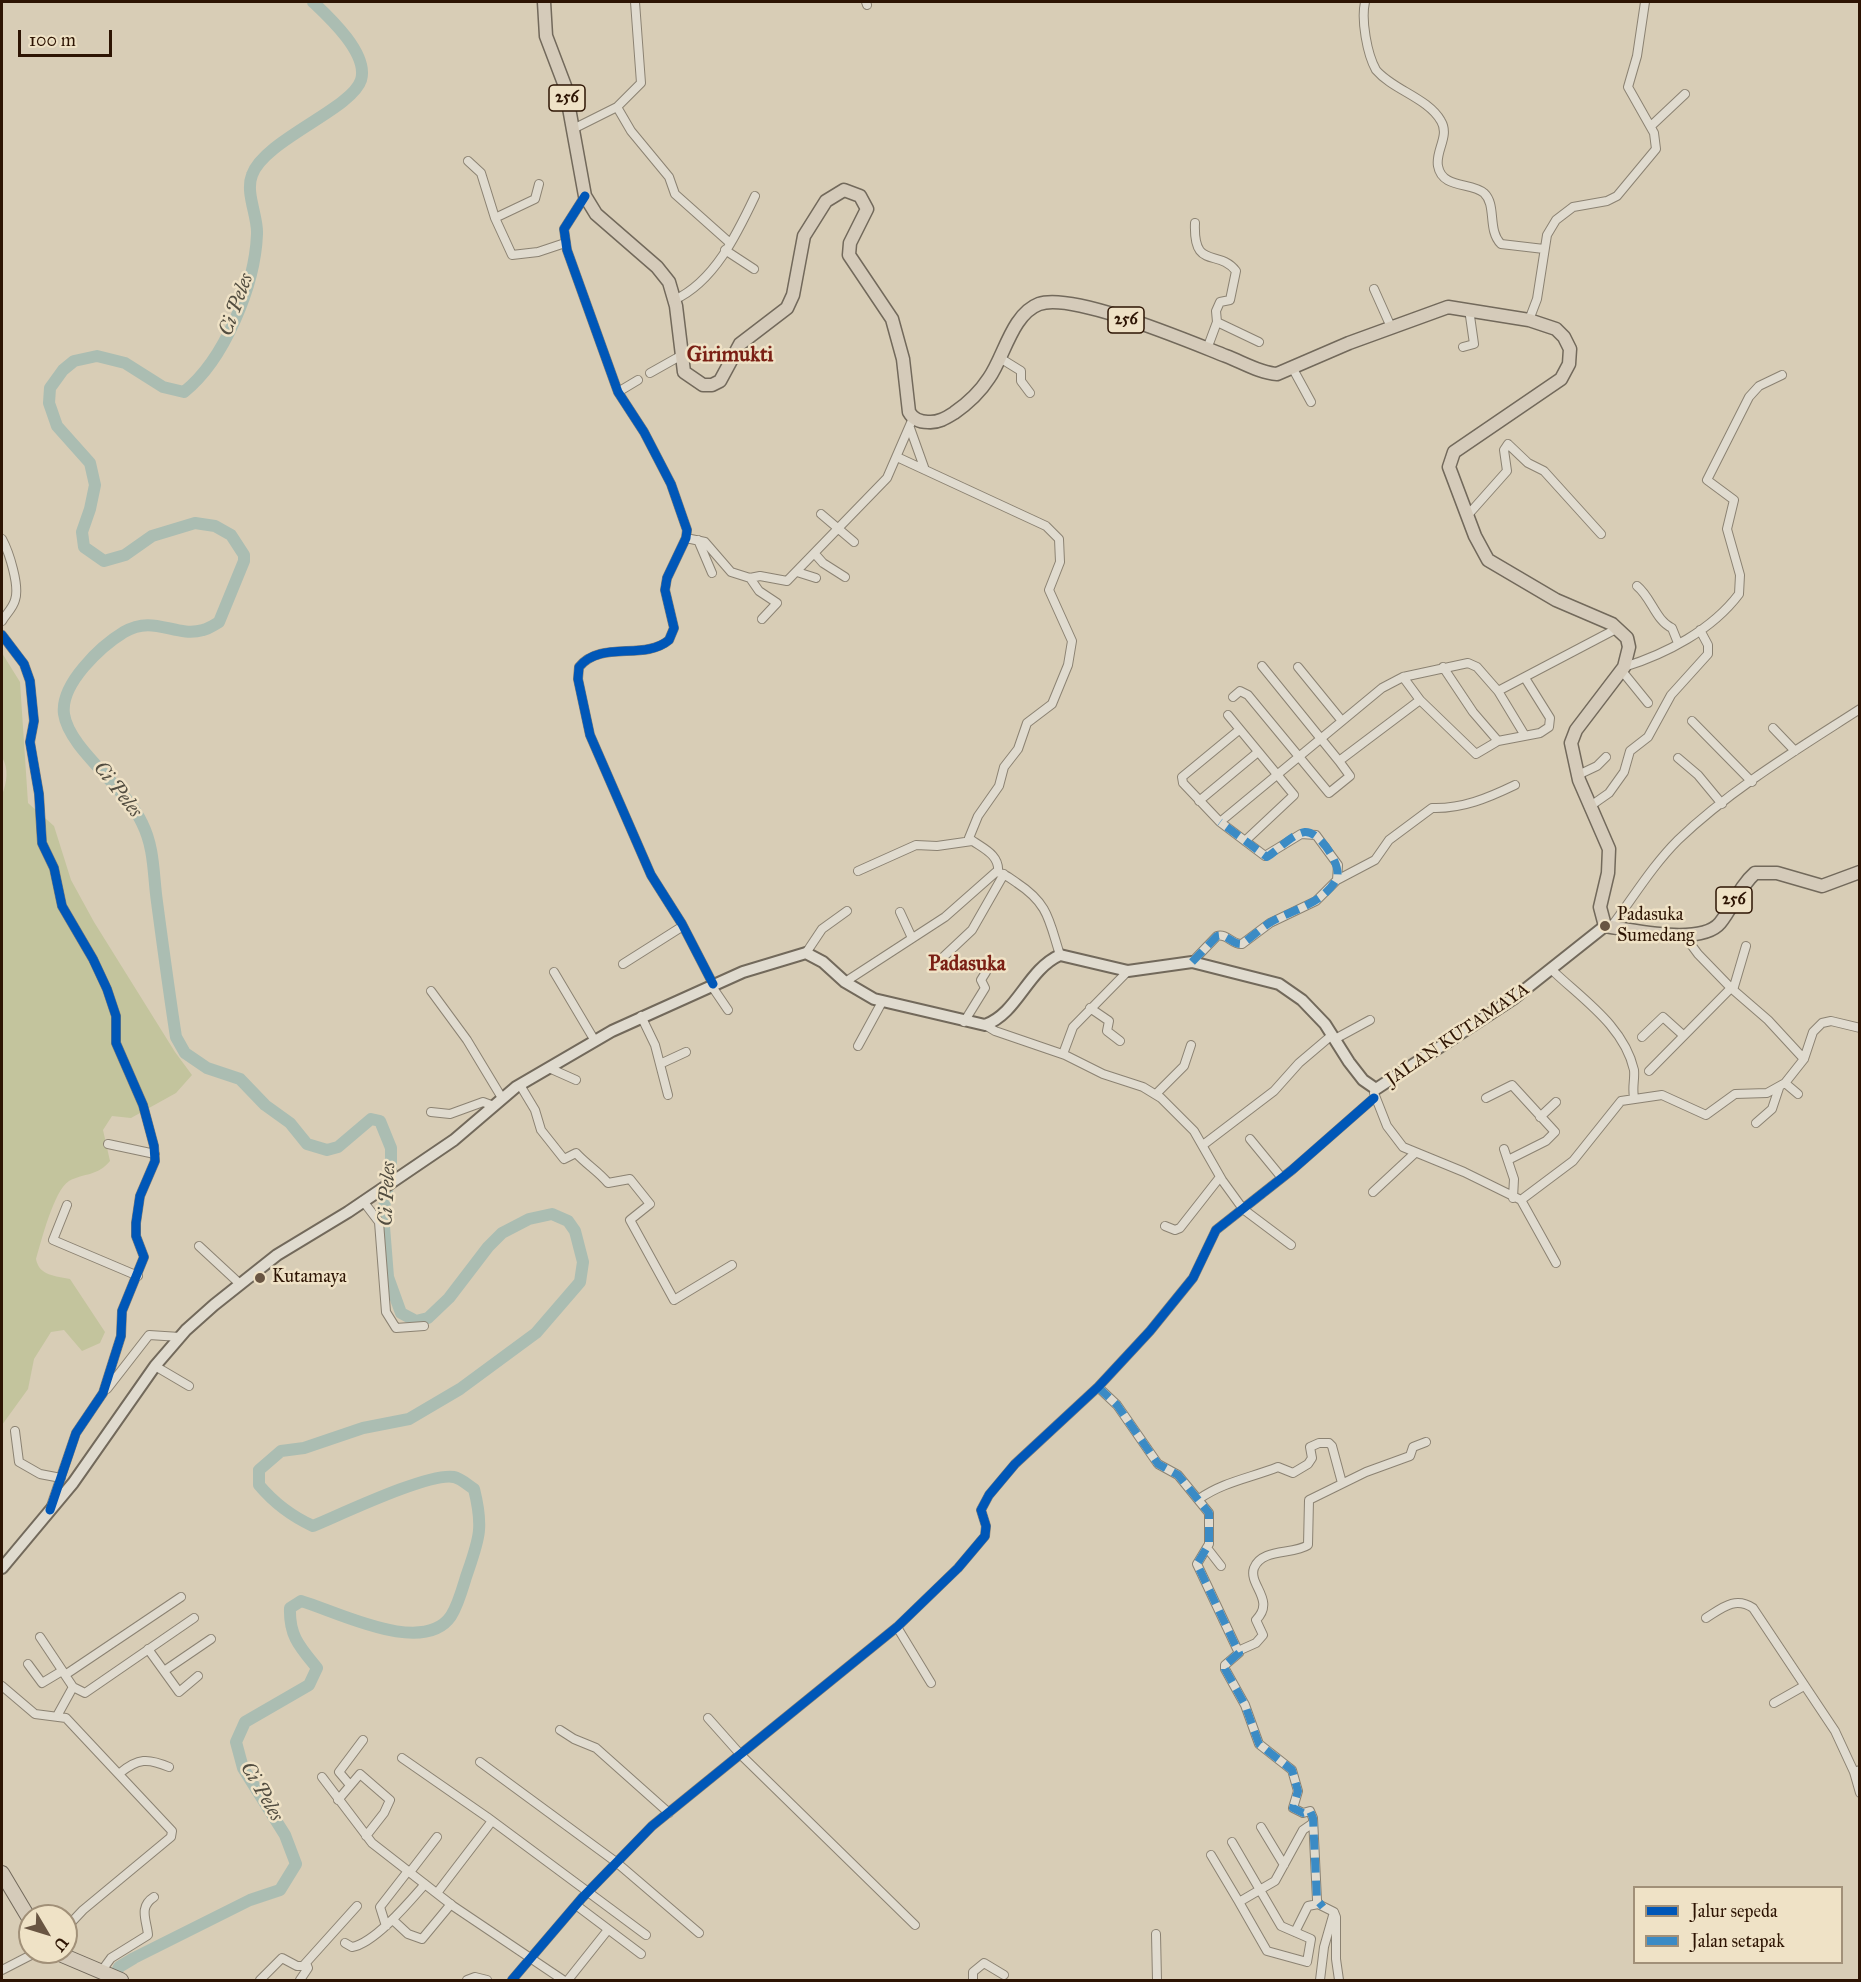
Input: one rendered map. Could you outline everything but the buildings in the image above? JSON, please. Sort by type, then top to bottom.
[{"type":"highway","points":[[2,1873],[20,1904]]},
{"type":"highway","points":[[78,1964],[100,1976],[121,1980]]},
{"type":"main road","name":"256","points":[[544,2],[546,36],[564,82],[585,196],[596,214],[662,272],[669,282],[674,300],[684,372],[689,378],[705,386],[720,381],[741,344],[778,317],[791,302],[799,251],[815,216],[832,195],[844,190],[853,191],[862,199],[867,210],[849,243],[849,255],[892,319],[903,359],[911,423],[935,422],[958,410],[982,388],[1024,315],[1035,306],[1048,302],[1080,306],[1160,329],[1272,374],[1293,369],[1391,327],[1443,308],[1469,309],[1529,320],[1561,333],[1570,349],[1566,372],[1555,386],[1454,452],[1449,467],[1482,551],[1493,564],[1556,600],[1618,628]]},
{"type":"main road","points":[[1608,926],[1600,907],[1610,854],[1589,807],[1572,748],[1574,735],[1623,669],[1629,647],[1627,638],[1618,628]]},
{"type":"main road","name":"256","points":[[1608,926],[1641,932],[1684,935],[1706,932],[1719,924],[1743,886],[1755,873],[1771,872],[1822,886],[1860,872]]},
{"type":"main road","name":"JALAN KUTAMAYA","points":[[1060,955],[1128,971],[1192,962],[1279,984],[1310,1008],[1374,1093],[1552,970],[1608,926]]},
{"type":"main road","points":[[2,1568],[73,1483],[155,1366],[180,1337],[277,1255],[454,1140],[520,1084],[640,1016],[786,957],[806,953],[823,962],[861,993],[882,1002],[985,1025],[999,1017],[1038,969],[1060,955]]},
{"type":"street","points":[[573,129],[617,107],[641,81],[635,2]]},
{"type":"street","points":[[1365,2],[1364,16],[1372,61],[1376,70],[1431,110],[1442,123],[1444,135],[1438,165],[1441,173],[1455,184],[1485,194],[1489,201],[1494,233],[1501,244],[1544,249]]},
{"type":"street","points":[[1529,320],[1537,299],[1547,235],[1560,216],[1573,207],[1606,201],[1617,196],[1653,155],[1657,143],[1651,126],[1628,87],[1637,56],[1645,2]]},
{"type":"street","points":[[1651,126],[1685,94]]},
{"type":"street","points":[[617,107],[631,130],[669,177],[675,194],[730,243]]},
{"type":"street","points":[[468,161],[481,173],[495,218],[514,256],[545,251],[565,243]]},
{"type":"street","points":[[495,218],[535,199],[539,184]]},
{"type":"street","points":[[585,196],[564,229],[565,243],[618,392],[644,432],[671,484],[686,526],[686,538],[667,578],[664,590],[674,628],[669,640],[648,649],[602,654],[585,661],[577,674],[590,735],[651,875],[683,926],[712,985],[728,1010]]},
{"type":"street","points":[[674,300],[695,289],[740,228],[755,196]]},
{"type":"street","points":[[1195,223],[1195,241],[1202,254],[1236,270],[1230,300],[1220,303],[1217,308],[1217,322],[1208,349]]},
{"type":"street","points":[[725,250],[754,269]]},
{"type":"street","points":[[1374,289],[1391,327]]},
{"type":"street","points":[[1463,347],[1474,344],[1469,309]]},
{"type":"street","points":[[1217,322],[1259,342]]},
{"type":"street","points":[[650,373],[682,355]]},
{"type":"street","points":[[1000,358],[1021,371],[1021,381],[1030,393]]},
{"type":"street","points":[[1293,369],[1311,402]]},
{"type":"street","points":[[1648,703],[1623,669],[1700,630],[1730,604],[1741,589],[1740,575],[1727,529],[1734,500],[1729,493],[1708,482],[1708,478],[1749,396],[1759,386],[1782,375]]},
{"type":"street","points":[[618,392],[638,380]]},
{"type":"street","points":[[686,538],[708,545],[726,569],[750,578],[760,576],[784,582],[815,554],[887,478],[911,423]]},
{"type":"street","points":[[911,423],[925,470]]},
{"type":"street","points":[[1467,516],[1508,471],[1504,450],[1508,444],[1528,463],[1544,471],[1601,534]]},
{"type":"street","points":[[897,457],[1046,526],[1055,533],[1061,548],[1060,562],[1049,590],[1072,641],[1068,665],[1052,704],[1026,725],[1018,749],[1002,771],[999,786],[978,816],[969,838],[987,849],[997,862],[1001,873],[972,930],[938,962]]},
{"type":"street","points":[[821,514],[854,542]]},
{"type":"street","points":[[2,539],[9,555],[16,594],[15,601],[2,621]]},
{"type":"street","points":[[698,540],[712,573]]},
{"type":"street","points":[[815,554],[823,563],[845,577]]},
{"type":"street","points":[[796,572],[816,578]]},
{"type":"street","points":[[750,578],[759,591],[777,603],[762,619]]},
{"type":"street","points":[[1637,586],[1644,592],[1665,624],[1672,628],[1678,643]]},
{"type":"street","points":[[1498,691],[1618,628]]},
{"type":"street","points":[[1589,807],[1609,793],[1624,772],[1630,751],[1648,737],[1671,695],[1708,654],[1708,645],[1700,630]]},
{"type":"street","points":[[2,635],[24,664],[30,681],[34,721],[30,742],[39,794],[42,843],[54,868],[62,906],[93,959],[109,996],[116,1016],[116,1043],[143,1106],[155,1154],[153,1166],[140,1196],[135,1223],[136,1236],[144,1257],[122,1311],[120,1341],[100,1400]]},
{"type":"street","points":[[1220,822],[1382,688],[1403,676],[1443,667],[1473,664],[1498,691],[1524,734]]},
{"type":"street","points":[[1233,697],[1240,691],[1248,695],[1329,793],[1350,777],[1262,666]]},
{"type":"street","points":[[1298,667],[1342,721]]},
{"type":"street","points":[[1443,667],[1473,712],[1498,741]]},
{"type":"street","points":[[1403,676],[1420,700],[1473,754],[1498,741],[1543,732],[1551,720],[1525,678]]},
{"type":"street","points":[[1339,761],[1420,700]]},
{"type":"street","points":[[1608,926],[1658,861],[1694,826],[1795,751],[1860,709]]},
{"type":"street","points":[[1228,716],[1294,797],[1245,841]]},
{"type":"street","points":[[1692,721],[1707,733],[1752,782]]},
{"type":"street","points":[[1773,728],[1795,751]]},
{"type":"street","points":[[1239,730],[1182,777],[1183,783],[1220,822],[1267,857],[1301,834],[1312,833],[1320,839],[1338,865],[1337,880]]},
{"type":"street","points":[[1199,801],[1258,752]]},
{"type":"street","points":[[1578,775],[1597,766],[1606,757]]},
{"type":"street","points":[[1678,758],[1698,775],[1722,804]]},
{"type":"street","points":[[1192,962],[1217,936],[1222,935],[1237,944],[1242,944],[1270,923],[1317,901],[1337,880],[1375,860],[1389,840],[1432,808],[1446,810],[1480,801],[1515,785]]},
{"type":"street","points":[[858,871],[916,845],[937,846],[972,841]]},
{"type":"street","points":[[845,982],[945,917],[991,874],[1001,873],[1035,894],[1042,903],[1060,955]]},
{"type":"street","points":[[806,953],[822,929],[847,911]]},
{"type":"street","points":[[900,912],[912,938]]},
{"type":"street","points":[[623,964],[683,926]]},
{"type":"street","points":[[1684,935],[1698,954],[1732,989],[1768,1020],[1804,1059]]},
{"type":"street","points":[[1649,1071],[1732,989],[1746,946]]},
{"type":"street","points":[[964,1022],[985,988],[981,980],[986,972],[985,966]]},
{"type":"street","points":[[1552,970],[1617,1032],[1633,1068],[1631,1082],[1634,1097]]},
{"type":"street","points":[[1063,1054],[1073,1027],[1128,971]]},
{"type":"street","points":[[554,972],[595,1041]]},
{"type":"street","points":[[430,991],[467,1040],[502,1098]]},
{"type":"street","points":[[858,1046],[882,1002]]},
{"type":"street","points":[[1090,1008],[1109,1022],[1107,1031],[1120,1041]]},
{"type":"street","points":[[640,1016],[655,1045],[668,1095]]},
{"type":"street","points":[[1642,1037],[1663,1017],[1683,1035]]},
{"type":"street","points":[[1203,1144],[1274,1091],[1299,1063],[1333,1037],[1370,1020]]},
{"type":"street","points":[[1756,1123],[1772,1109],[1782,1086],[1804,1059],[1813,1032],[1824,1021],[1860,1028]]},
{"type":"street","points":[[985,1025],[995,1032],[1063,1054],[1156,1094],[1183,1118],[1203,1144],[1220,1177],[1243,1209],[1291,1245]]},
{"type":"street","points":[[1156,1094],[1184,1066],[1191,1045]]},
{"type":"street","points":[[660,1064],[686,1052]]},
{"type":"street","points":[[549,1068],[576,1080]]},
{"type":"street","points":[[520,1084],[535,1110],[541,1130],[564,1159],[576,1153],[588,1167],[596,1169],[608,1183],[630,1179],[650,1204],[630,1220],[674,1300],[732,1265]]},
{"type":"street","points":[[1486,1098],[1512,1085],[1554,1131],[1554,1136],[1508,1160]]},
{"type":"street","points":[[1517,1199],[1573,1161],[1617,1104],[1634,1097],[1666,1096],[1705,1115],[1737,1093],[1767,1093],[1782,1086]]},
{"type":"street","points":[[1782,1086],[1798,1094]]},
{"type":"street","points":[[512,1980],[616,1862],[669,1813],[897,1627],[958,1568],[984,1536],[986,1526],[981,1510],[989,1495],[1015,1464],[1098,1387],[1186,1288],[1216,1230],[1282,1178],[1374,1093],[1399,1144],[1415,1153],[1464,1172],[1517,1199]]},
{"type":"street","points":[[431,1112],[450,1114],[483,1102],[494,1106]]},
{"type":"street","points":[[1540,1117],[1556,1102]]},
{"type":"street","points":[[1250,1139],[1282,1178]]},
{"type":"street","points":[[108,1144],[155,1154]]},
{"type":"street","points":[[1504,1149],[1514,1179],[1517,1199],[1556,1263]]},
{"type":"street","points":[[1373,1192],[1415,1153]]},
{"type":"street","points":[[1165,1226],[1175,1230],[1180,1228],[1220,1177]]},
{"type":"street","points":[[363,1201],[379,1222],[386,1312],[396,1328],[424,1326]]},
{"type":"street","points":[[67,1205],[53,1240],[138,1276]]},
{"type":"street","points":[[199,1246],[240,1284]]},
{"type":"street","points":[[50,1510],[81,1424],[149,1335],[180,1337]]},
{"type":"street","points":[[155,1366],[189,1386]]},
{"type":"street","points":[[1098,1387],[1117,1406],[1158,1464],[1178,1475],[1209,1512],[1211,1520],[1207,1548],[1197,1560],[1197,1564],[1238,1651],[1238,1656],[1225,1665],[1225,1670],[1245,1705],[1259,1744],[1292,1770],[1298,1791],[1294,1809],[1304,1813],[1310,1811],[1321,1905]]},
{"type":"street","points":[[15,1431],[19,1462],[40,1474],[61,1478]]},
{"type":"street","points":[[1238,1651],[1256,1643],[1263,1635],[1256,1620],[1263,1600],[1253,1573],[1257,1562],[1308,1545],[1308,1501],[1341,1483],[1410,1456],[1413,1447],[1426,1442]]},
{"type":"street","points":[[1199,1499],[1227,1482],[1244,1480],[1278,1467],[1293,1473],[1312,1458],[1310,1447],[1319,1443],[1329,1443],[1332,1446],[1341,1483]]},
{"type":"street","points":[[1207,1548],[1221,1566]]},
{"type":"street","points":[[28,1664],[42,1683],[64,1672],[181,1597]]},
{"type":"street","points":[[1706,1618],[1732,1603],[1742,1602],[1753,1608],[1835,1731],[1857,1771],[1860,1793]]},
{"type":"street","points":[[40,1637],[73,1687],[85,1693],[194,1618]]},
{"type":"street","points":[[897,1627],[931,1683]]},
{"type":"street","points":[[164,1671],[211,1639]]},
{"type":"street","points":[[148,1649],[179,1692],[198,1676]]},
{"type":"street","points":[[2,1686],[35,1714],[66,1718],[172,1831],[172,1835],[78,1917]]},
{"type":"street","points":[[1774,1703],[1804,1686]]},
{"type":"street","points":[[57,1716],[73,1687]]},
{"type":"street","points":[[708,1718],[740,1754],[915,1925]]},
{"type":"street","points":[[560,1730],[596,1748],[669,1813]]},
{"type":"street","points":[[350,1785],[339,1773],[363,1740]]},
{"type":"street","points":[[402,1758],[492,1821],[646,1935]]},
{"type":"street","points":[[120,1773],[134,1762],[146,1759],[170,1767]]},
{"type":"street","points":[[480,1762],[616,1862],[699,1933]]},
{"type":"street","points":[[338,1800],[361,1774],[391,1802],[366,1836]]},
{"type":"street","points":[[322,1777],[366,1836],[451,1904],[563,1980]]},
{"type":"street","points":[[437,1893],[492,1821]]},
{"type":"street","points":[[1239,1902],[1275,1881],[1303,1830],[1313,1822]]},
{"type":"street","points":[[1261,1827],[1284,1865]]},
{"type":"street","points":[[386,1926],[380,1907],[437,1837]]},
{"type":"street","points":[[1212,1855],[1267,1951],[1305,1963],[1311,1939],[1281,1927],[1232,1842]]},
{"type":"street","points":[[345,1943],[352,1947],[360,1945],[394,1921],[425,1884]]},
{"type":"street","points":[[100,1976],[111,1958],[148,1935],[144,1911],[146,1902],[154,1897]]},
{"type":"street","points":[[394,1921],[408,1934],[422,1939],[451,1904]]},
{"type":"street","points":[[576,1905],[607,1931],[641,1954]]},
{"type":"street","points":[[1294,1932],[1308,1906],[1321,1905],[1334,1912]]},
{"type":"street","points":[[260,1980],[282,1958],[300,1966],[306,1963],[357,1906]]},
{"type":"street","points":[[1320,1980],[1324,1947],[1334,1912]]},
{"type":"street","points":[[1334,1912],[1339,1980]]},
{"type":"street","points":[[568,1980],[607,1931]]},
{"type":"street","points":[[1155,1934],[1157,1980]]},
{"type":"street","points":[[2,1970],[18,1962]]},
{"type":"street","points":[[300,1980],[308,1968],[306,1963]]},
{"type":"street","points":[[973,1980],[973,1972],[984,1963],[1004,1975]]},
{"type":"street","points":[[467,1980],[475,1977],[487,1980]]},
{"type":"green space","points":[[2,653],[20,682],[28,803],[54,826],[71,880],[94,922],[175,1052],[192,1075],[176,1093],[131,1118],[112,1116],[103,1130],[110,1161],[96,1172],[69,1181],[58,1195],[41,1241],[36,1259],[38,1265],[44,1272],[70,1279],[105,1332],[100,1343],[82,1351],[64,1330],[51,1332],[34,1359],[28,1389],[2,1425],[2,795],[7,776],[2,757]]},
{"type":"waterway","name":"Ci Peles","points":[[113,1980],[119,1967],[134,1958],[250,1900],[280,1890],[296,1864],[285,1835],[243,1768],[236,1742],[245,1722],[309,1685],[317,1668],[294,1634],[290,1608],[301,1601],[356,1621],[400,1632],[421,1632],[438,1628],[451,1616],[456,1607],[474,1553],[479,1534],[479,1514],[474,1489],[454,1477],[442,1477],[406,1487],[313,1526],[284,1509],[265,1492],[259,1485],[259,1470],[281,1451],[304,1448],[363,1428],[409,1419],[460,1389],[536,1333],[580,1282],[583,1262],[575,1231],[568,1221],[552,1214],[529,1219],[502,1233],[488,1247],[449,1298],[428,1318],[416,1321],[401,1313],[388,1277],[383,1214],[391,1166],[391,1148],[380,1121],[371,1119],[338,1147],[327,1150],[307,1144],[290,1123],[265,1105],[240,1079],[207,1068],[185,1053],[176,1037],[153,862],[146,833],[134,809],[76,741],[64,714],[64,702],[75,679],[104,646],[124,632],[145,625],[193,632],[219,622],[244,561],[244,555],[231,535],[215,526],[195,523],[152,536],[125,555],[104,561],[84,547],[82,532],[95,485],[90,463],[57,426],[49,403],[50,388],[63,370],[74,361],[97,356],[125,363],[163,387],[184,392],[212,361],[224,342],[244,298],[255,254],[257,234],[250,189],[252,175],[260,162],[273,149],[342,102],[354,91],[361,80],[362,70],[354,48],[337,26],[313,2]]},
{"type":"marked path","points":[[1192,962],[1217,936],[1224,936],[1235,943],[1242,944],[1271,922],[1307,905],[1323,895],[1336,880],[1338,874],[1329,851],[1311,833],[1300,833],[1267,857],[1220,822]]},
{"type":"marked path","points":[[1098,1387],[1117,1405],[1158,1464],[1178,1475],[1209,1513],[1209,1544],[1197,1564],[1239,1653],[1225,1665],[1225,1669],[1245,1705],[1259,1744],[1292,1770],[1298,1791],[1293,1808],[1303,1813],[1310,1811],[1313,1818],[1317,1900],[1323,1907]]},
{"type":"cycle path","points":[[585,196],[564,229],[567,250],[618,392],[644,432],[671,484],[687,530],[686,538],[667,578],[665,590],[674,628],[669,640],[647,649],[599,654],[588,659],[579,667],[578,679],[590,735],[651,875],[682,924],[713,984]]},
{"type":"cycle path","points":[[2,635],[24,664],[30,681],[34,721],[30,742],[39,794],[42,843],[54,868],[62,906],[93,959],[107,989],[116,1016],[116,1043],[143,1105],[154,1146],[155,1161],[140,1196],[136,1236],[144,1257],[122,1311],[121,1336],[103,1393],[76,1433],[50,1510]]},
{"type":"cycle path","points":[[512,1980],[582,1898],[652,1826],[897,1627],[958,1568],[985,1536],[986,1526],[981,1510],[989,1495],[1015,1464],[1098,1387],[1150,1331],[1193,1278],[1216,1230],[1292,1170],[1374,1098]]},
{"type":"place","name":"Padasuka Sumedang","points":[[1605,926]]},
{"type":"place","name":"Kutamaya","points":[[260,1278]]},
{"type":"district","name":"Girimukti","points":[[730,356]]},
{"type":"district","name":"Padasuka","points":[[967,965]]}]
